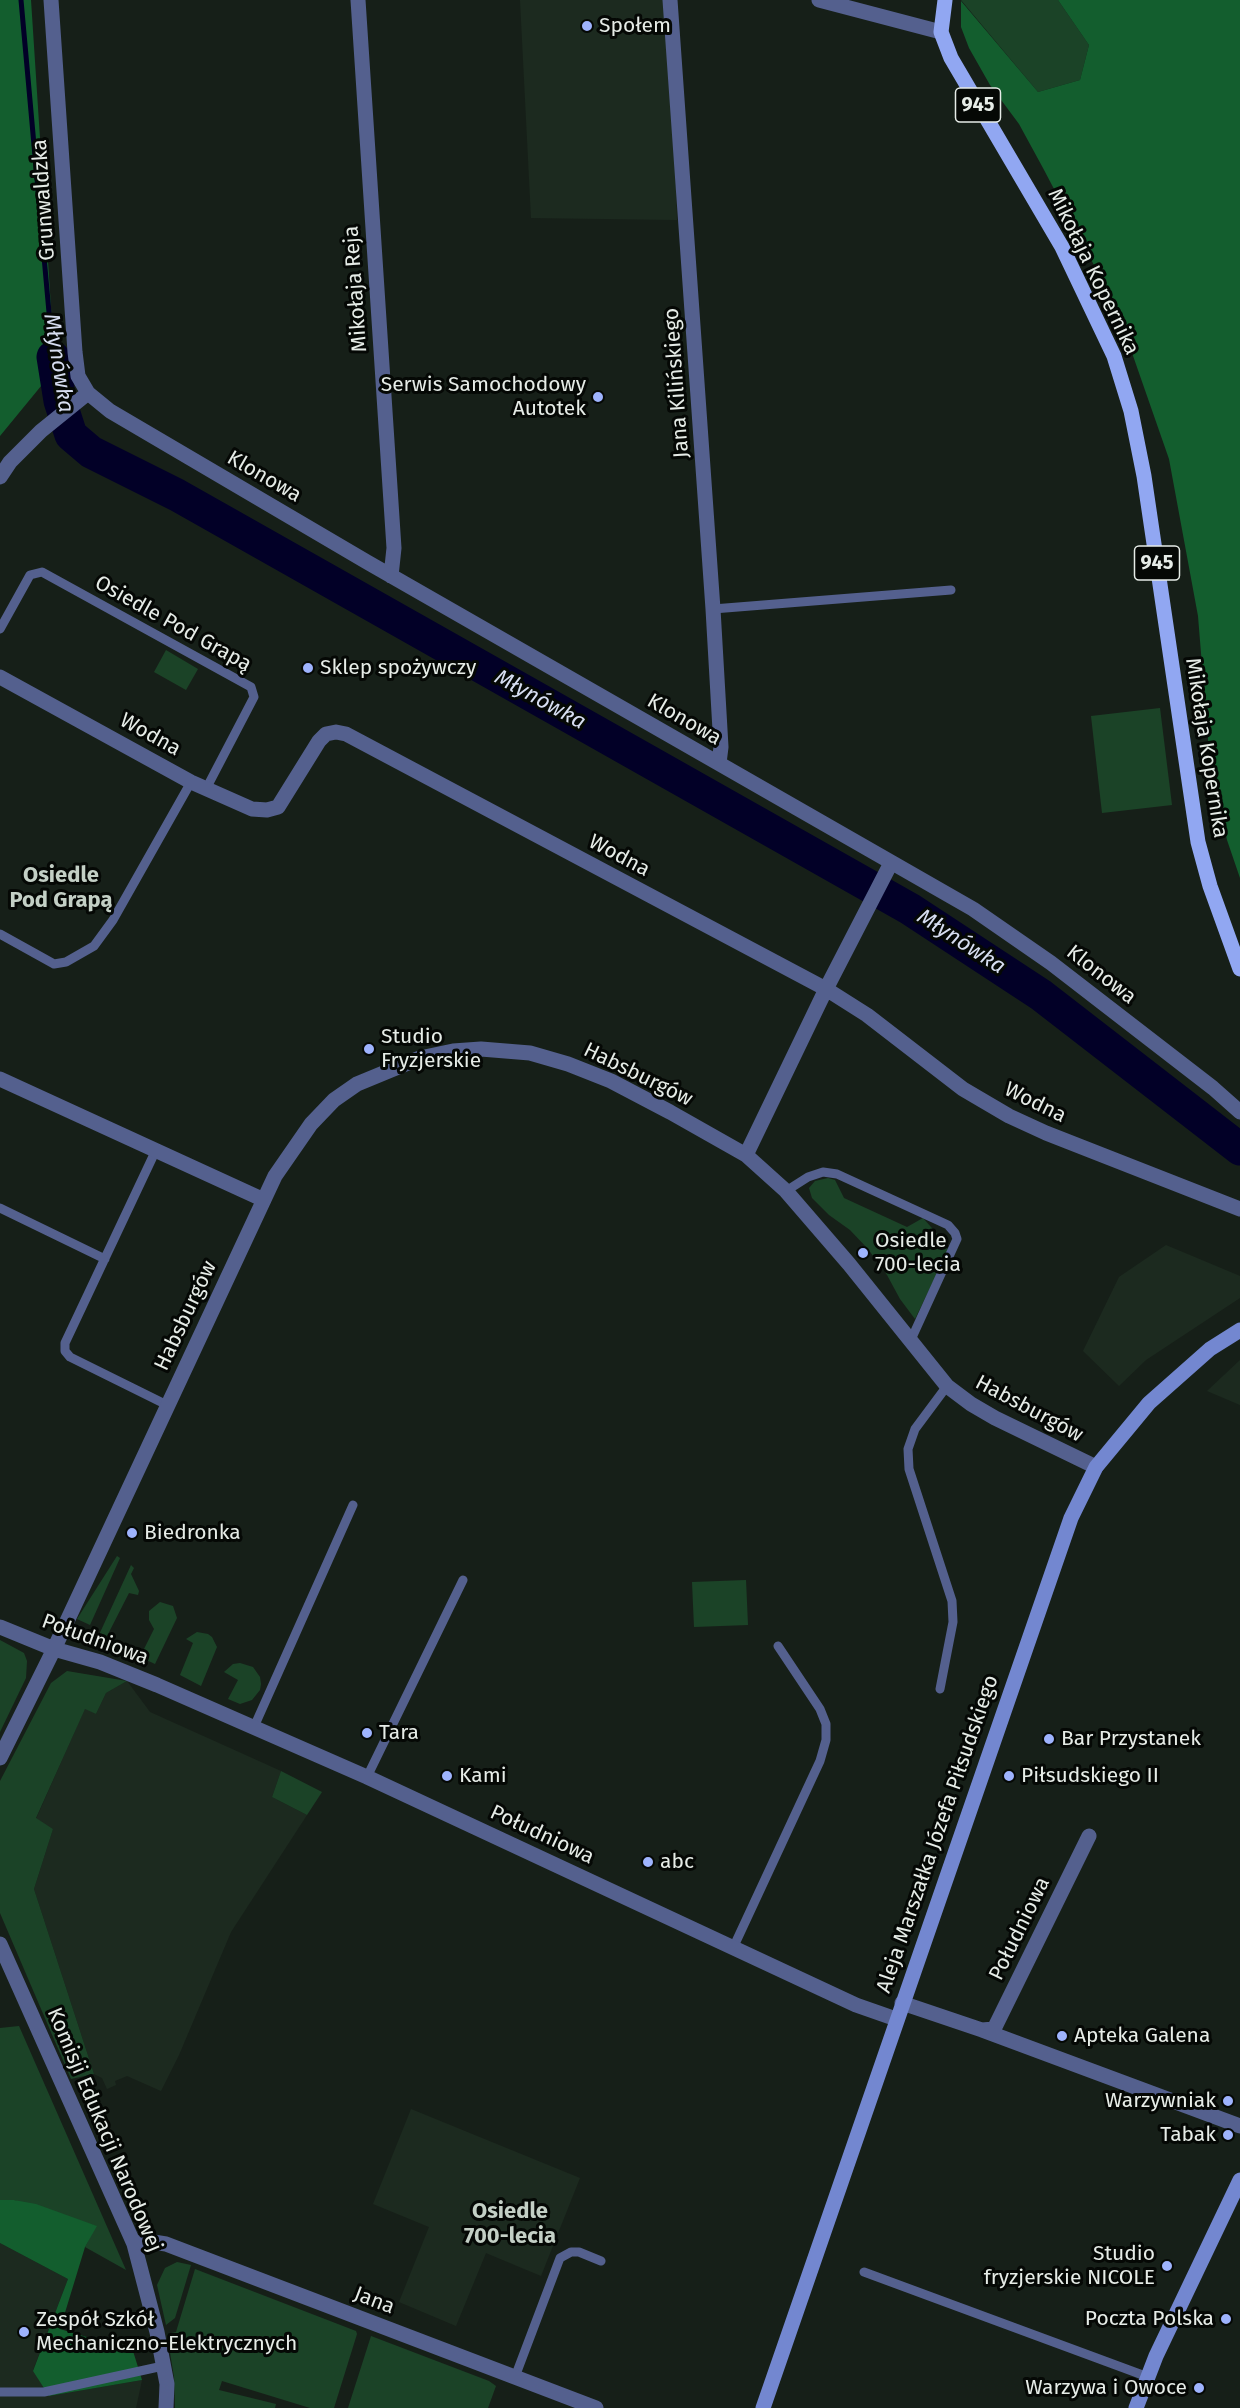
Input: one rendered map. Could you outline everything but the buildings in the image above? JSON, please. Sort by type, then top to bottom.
[{"type":"main road","name":"Mikołaja Kopernika","points":[[945,0],[941,32],[951,58],[1062,247],[1114,356],[1131,411],[1144,476],[1198,842],[1213,896],[1240,969]]},
{"type":"street","name":"Grunwaldzka","points":[[51,0],[75,352],[78,376],[88,393]]},
{"type":"street","name":"Mikołaja Reja","points":[[358,0],[394,548],[391,576]]},
{"type":"street","name":"Jana Kilińskiego","points":[[670,0],[713,609],[721,747],[719,763]]},
{"type":"street","points":[[819,0],[941,32]]},
{"type":"street","points":[[0,477],[5,465],[41,431],[88,393]]},
{"type":"street","name":"Klonowa","points":[[88,393],[110,411],[391,576],[973,909],[1052,963],[1214,1088],[1240,1112]]},
{"type":"street","name":"Wodna","points":[[0,677],[191,782],[252,809],[267,810],[278,807],[319,741],[326,734],[336,732],[346,734],[826,989],[867,1015],[963,1089],[1009,1116],[1046,1133],[1240,1209]]},
{"type":"street","points":[[746,1155],[826,989],[891,863]]},
{"type":"street","name":"Habsburgów","points":[[54,1649],[264,1200],[295,1145],[317,1116],[334,1100],[357,1084],[420,1058],[453,1051],[481,1049],[530,1053],[568,1064],[611,1081],[746,1155],[786,1191],[849,1264],[947,1386],[995,1418],[1096,1467]]},
{"type":"street","points":[[0,1079],[264,1200]]},
{"type":"street","name":"Aleja Marszałka Józefa Piłsudskiego","points":[[763,2408],[1071,1518],[1096,1467],[1149,1403],[1210,1349],[1240,1330]]},
{"type":"street","name":"Południowa","points":[[0,1627],[54,1649],[100,1662],[157,1684],[367,1777],[734,1946],[856,2005],[896,2019]]},
{"type":"street","points":[[0,1758],[54,1649]]},
{"type":"street","name":"Południowa","points":[[982,2030],[994,2029],[1002,2016],[1089,1836]]},
{"type":"street","name":"Komisji Edukacji Narodowej","points":[[0,1944],[134,2244],[164,2366],[167,2384],[166,2408]]},
{"type":"street","points":[[902,2002],[1240,2126]]},
{"type":"street","points":[[1136,2408],[1240,2180]]},
{"type":"street","name":"Jana","points":[[134,2244],[147,2241],[166,2244],[596,2408]]},
{"type":"lane","name":"Osiedle Pod Grapą","points":[[0,629],[30,575],[42,572],[251,687],[254,697],[206,789]]},
{"type":"lane","points":[[713,609],[951,590]]},
{"type":"lane","points":[[0,934],[54,964],[66,962],[94,946],[113,920],[191,782]]},
{"type":"lane","points":[[156,1150],[65,1343],[65,1351],[70,1357],[167,1405]]},
{"type":"lane","points":[[786,1191],[808,1177],[823,1172],[837,1174],[948,1225],[955,1233],[957,1239],[910,1342]]},
{"type":"lane","points":[[0,1208],[105,1259]]},
{"type":"lane","points":[[940,1689],[954,1622],[952,1601],[909,1469],[908,1449],[915,1429],[947,1386]]},
{"type":"lane","points":[[254,1727],[352,1505]]},
{"type":"lane","points":[[367,1777],[463,1580]]},
{"type":"lane","points":[[734,1946],[820,1761],[826,1740],[826,1724],[820,1709],[777,1646]]},
{"type":"lane","points":[[515,2377],[560,2258],[571,2252],[579,2252],[601,2261]]},
{"type":"lane","points":[[864,2272],[1148,2378]]},
{"type":"lane","points":[[0,2392],[44,2392],[164,2366]]},
{"type":"shaded area","points":[[520,0],[670,0],[677,220],[531,218]]},
{"type":"shaded area","points":[[1166,1245],[1240,1276],[1240,1298],[1146,1360],[1119,1386],[1083,1351],[1119,1277]]},
{"type":"shaded area","points":[[1240,1360],[1240,1405],[1207,1391]]},
{"type":"shaded area","points":[[127,1681],[150,1712],[281,1771],[272,1797],[307,1815],[231,1932],[179,2055],[161,2091],[127,2076],[115,2081],[116,2085],[107,2089],[102,2078],[94,2074],[34,1889],[53,1829],[36,1819],[85,1708],[96,1714],[106,1693]]},
{"type":"shaded area","points":[[411,2109],[580,2178],[541,2276],[486,2253],[456,2326],[399,2302],[429,2227],[373,2204]]},
{"type":"shaded area","name":"Zespół Szkół Mechaniczno-Elektrycznych","points":[[0,2243],[68,2279],[33,2370],[49,2396],[142,2380],[136,2408],[0,2408]]},
{"type":"green space","points":[[0,0],[31,0],[55,369],[0,436]]},
{"type":"green space","points":[[961,0],[1058,0],[1089,45],[1080,80],[1038,92]]},
{"type":"green space","points":[[1058,0],[1240,0],[1240,878],[1227,840],[1210,764],[1198,616],[1169,459],[1116,307],[1019,124],[990,85],[969,48],[961,27],[961,1],[1038,92],[1080,80],[1089,45]]},
{"type":"green space","points":[[166,650],[198,669],[186,690],[154,672]]},
{"type":"green space","points":[[1160,708],[1172,805],[1102,813],[1091,716]]},
{"type":"green space","points":[[828,1178],[835,1180],[844,1198],[907,1227],[923,1218],[946,1244],[948,1251],[915,1319],[868,1249],[850,1230],[829,1215],[812,1198],[809,1188],[815,1181]]},
{"type":"green space","points":[[117,1556],[120,1558],[90,1625],[77,1619]]},
{"type":"green space","points":[[131,1565],[134,1568],[131,1574],[139,1591],[138,1595],[129,1593],[105,1640],[98,1637]]},
{"type":"green space","points":[[746,1580],[748,1625],[694,1627],[692,1582]]},
{"type":"green space","points":[[160,1602],[173,1606],[177,1618],[155,1664],[140,1657],[154,1629],[149,1620],[149,1611]]},
{"type":"green space","points":[[197,1632],[212,1637],[217,1647],[201,1686],[180,1675],[193,1643],[186,1639]]},
{"type":"green space","points":[[0,1640],[24,1653],[27,1661],[26,1678],[0,1732]]},
{"type":"green space","points":[[240,1663],[253,1667],[260,1677],[261,1684],[260,1690],[252,1700],[240,1704],[228,1699],[238,1680],[224,1672],[233,1664]]},
{"type":"green space","points":[[67,1671],[127,1681],[106,1693],[96,1714],[85,1709],[36,1818],[53,1829],[34,1889],[94,2074],[71,2079],[0,1913],[0,1781],[51,1683]]},
{"type":"green space","points":[[281,1771],[322,1792],[307,1815],[272,1797]]},
{"type":"green space","points":[[19,2026],[126,2270],[85,2247],[96,2226],[14,2200],[0,2200],[0,2028]]},
{"type":"green space","points":[[0,2200],[36,2204],[97,2226],[85,2247],[60,2329],[133,2351],[142,2380],[49,2396],[33,2371],[68,2279],[0,2243]]},
{"type":"green space","points":[[177,2262],[191,2265],[175,2318],[166,2325],[157,2285],[165,2268]]},
{"type":"green space","points":[[195,2269],[356,2331],[334,2408],[310,2408],[222,2381],[219,2390],[276,2404],[275,2408],[175,2408],[174,2377],[167,2334],[176,2332]]},
{"type":"green space","points":[[371,2336],[489,2381],[496,2386],[488,2408],[348,2408]]},
{"type":"waterway","name":"Młynówka","points":[[21,0],[53,357]]},
{"type":"waterway","name":"Młynówka","points":[[53,357],[60,401],[71,435],[91,452],[177,495],[910,909],[1041,995],[1240,1149]]},
{"type":"place","name":"Społem","points":[[587,26]]},
{"type":"place","name":"Serwis Samochodowy Autotek","points":[[598,397]]},
{"type":"place","name":"Sklep spożywczy","points":[[308,668]]},
{"type":"place","name":"Studio Fryzjerskie","points":[[369,1049]]},
{"type":"place","name":"Osiedle 700-lecia","points":[[863,1253]]},
{"type":"place","name":"Biedronka","points":[[132,1533]]},
{"type":"place","name":"Tara","points":[[367,1733]]},
{"type":"place","name":"Bar Przystanek","points":[[1049,1739]]},
{"type":"place","name":"Kami","points":[[447,1776]]},
{"type":"place","name":"Piłsudskiego II","points":[[1009,1776]]},
{"type":"place","name":"abc","points":[[648,1862]]},
{"type":"place","name":"Apteka Galena","points":[[1062,2036]]},
{"type":"place","name":"Warzywniak","points":[[1228,2101]]},
{"type":"place","name":"Tabak","points":[[1228,2135]]},
{"type":"place","name":"Studio fryzjerskie NICOLE","points":[[1167,2266]]},
{"type":"place","name":"Poczta Polska","points":[[1226,2319]]},
{"type":"place","name":"Zespół Szkół Mechaniczno-Elektrycznych","points":[[24,2332]]},
{"type":"place","name":"Warzywa i Owoce","points":[[1199,2388]]},
{"type":"district","name":"Osiedle Pod Grapą","points":[[61,888]]},
{"type":"district","name":"Osiedle 700-lecia","points":[[510,2224]]}]
